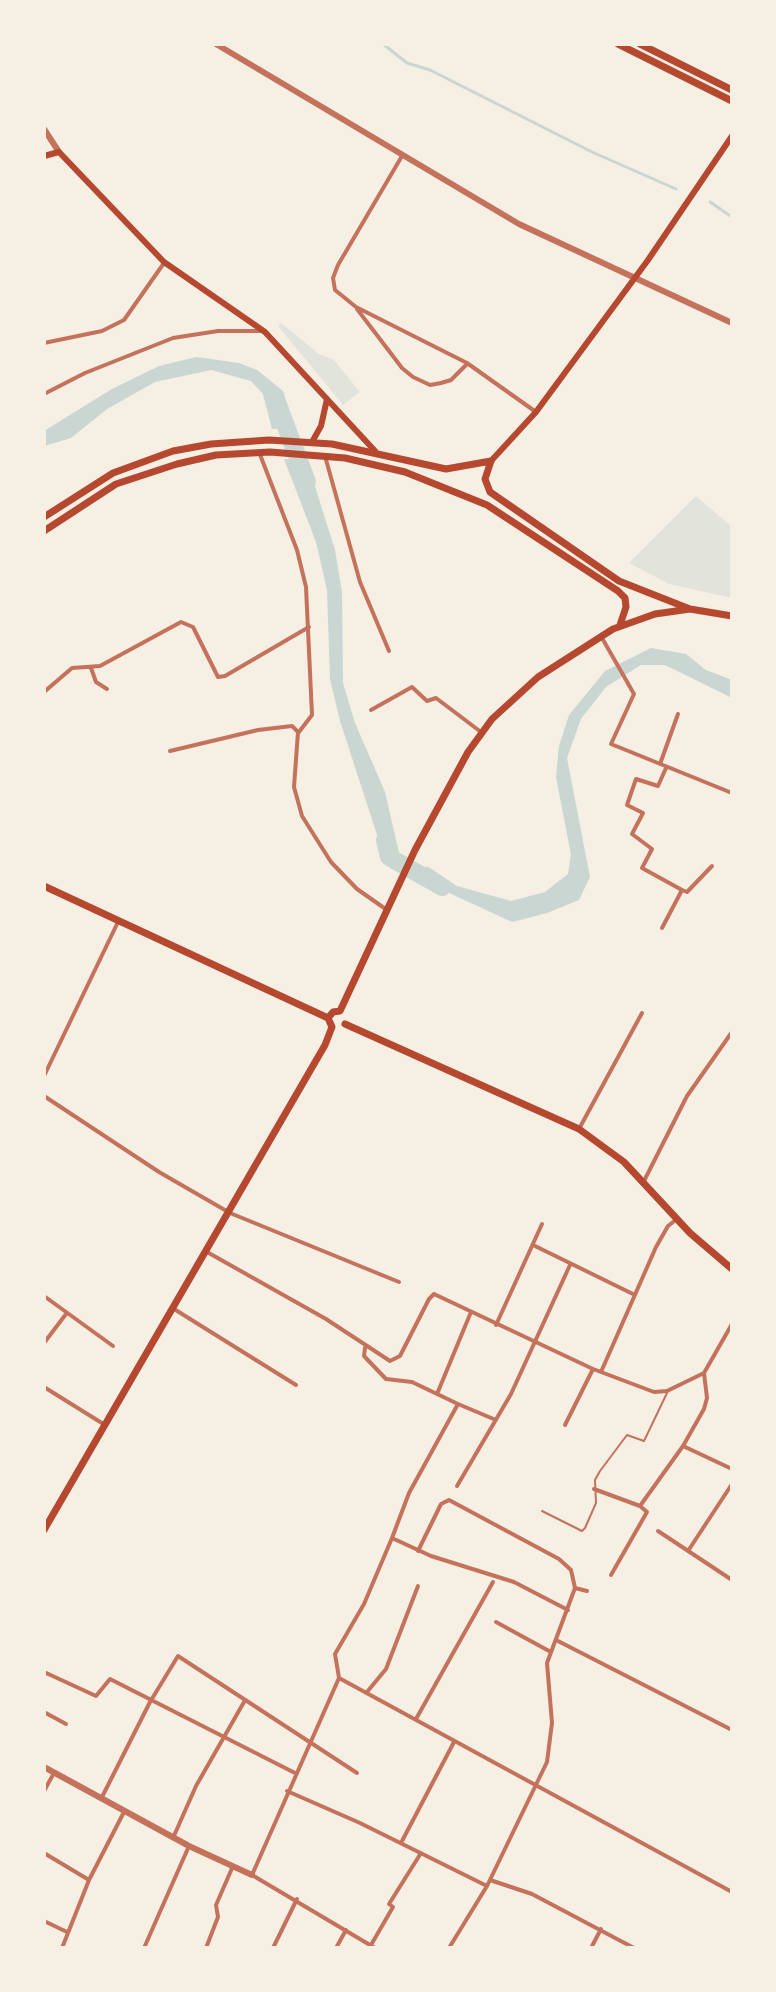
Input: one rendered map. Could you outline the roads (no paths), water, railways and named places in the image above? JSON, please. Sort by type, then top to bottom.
[{"type":"main road","points":[[618,44],[732,101]]},
{"type":"main road","points":[[640,44],[732,90]]},
{"type":"main road","points":[[732,136],[536,412],[491,461],[486,484],[501,501],[619,581],[690,609],[732,616]]},
{"type":"main road","points":[[44,156],[59,152],[164,262],[265,332],[375,451]]},
{"type":"main road","points":[[310,442],[321,426],[327,399]]},
{"type":"main road","points":[[44,517],[89,486],[126,468],[173,451],[211,444],[269,440],[310,442],[375,451],[446,469],[491,461]]},
{"type":"main road","points":[[44,531],[74,508],[130,479],[190,461],[259,452],[324,455],[405,472],[487,505],[618,591],[625,598],[626,607],[620,625]]},
{"type":"main road","points":[[405,472],[408,460]]},
{"type":"main road","points":[[126,468],[130,479]]},
{"type":"main road","points":[[340,1011],[415,850],[481,732],[506,704],[538,677],[601,636],[620,625],[655,614],[690,609]]},
{"type":"main road","points":[[44,886],[328,1018],[332,1027]]},
{"type":"main road","points":[[328,1018],[333,1012],[340,1011]]},
{"type":"main road","points":[[332,1027],[339,1029],[345,1024],[346,1017],[340,1011]]},
{"type":"main road","points":[[345,1024],[579,1129],[604,1146],[643,1181],[677,1219],[732,1269]]},
{"type":"main road","points":[[44,1530],[230,1213],[332,1027]]},
{"type":"street","points":[[216,44],[541,235],[732,323]]},
{"type":"street","points":[[45,133],[59,152]]},
{"type":"street","points":[[402,156],[333,278],[335,290],[356,307],[467,363],[536,412]]},
{"type":"street","points":[[44,343],[102,331],[124,320],[164,262]]},
{"type":"street","points":[[356,307],[402,368],[422,382],[430,385],[451,380],[467,363]]},
{"type":"street","points":[[44,394],[85,373],[173,338],[218,331],[265,332]]},
{"type":"street","points":[[259,452],[297,550],[309,627],[312,715],[298,732],[294,787],[302,816],[331,862],[357,889],[387,910]]},
{"type":"street","points":[[324,455],[360,582],[389,651]]},
{"type":"street","points":[[44,692],[72,668],[90,667],[181,622],[188,622],[214,673],[225,676],[309,627]]},
{"type":"street","points":[[601,636],[634,694],[611,744],[732,793]]},
{"type":"street","points":[[90,667],[96,682],[107,689]]},
{"type":"street","points":[[371,710],[412,687],[427,701],[436,698],[481,732]]},
{"type":"street","points":[[660,764],[678,714]]},
{"type":"street","points":[[170,751],[284,725],[298,732]]},
{"type":"street","points":[[666,768],[658,786],[636,779],[627,805],[643,813],[632,834],[652,849],[642,868],[687,892],[712,866]]},
{"type":"street","points":[[662,928],[682,890]]},
{"type":"street","points":[[44,1076],[118,922]]},
{"type":"street","points":[[579,1129],[642,1013]]},
{"type":"street","points":[[643,1181],[687,1096],[732,1032]]},
{"type":"street","points":[[44,1096],[230,1213],[399,1282]]},
{"type":"street","points":[[601,1372],[656,1247],[668,1226],[677,1219]]},
{"type":"street","points":[[496,1325],[542,1224]]},
{"type":"street","points":[[533,1245],[635,1295]]},
{"type":"street","points":[[207,1252],[326,1319],[386,1361],[395,1360],[434,1294],[593,1369],[654,1392],[667,1391],[704,1373],[732,1324]]},
{"type":"street","points":[[457,1486],[496,1420],[570,1265]]},
{"type":"street","points":[[44,1296],[113,1346]]},
{"type":"street","points":[[174,1309],[296,1385]]},
{"type":"street","points":[[437,1394],[471,1312]]},
{"type":"street","points":[[44,1343],[66,1314]]},
{"type":"street","points":[[365,1347],[364,1356],[386,1379],[412,1382],[496,1420]]},
{"type":"street","points":[[565,1425],[593,1369]]},
{"type":"street","points":[[640,1506],[683,1446],[707,1398],[704,1373]]},
{"type":"street","points":[[44,1387],[105,1425]]},
{"type":"street","points":[[252,1875],[339,1678],[338,1648],[370,1592],[409,1493],[458,1404]]},
{"type":"street","points":[[683,1446],[732,1469]]},
{"type":"street","points":[[688,1551],[732,1484]]},
{"type":"street","points":[[594,1489],[640,1506],[647,1512],[611,1575]]},
{"type":"street","points":[[418,1551],[441,1504],[449,1500],[559,1559],[571,1570],[575,1588],[549,1651],[546,1670],[552,1706],[550,1745],[534,1787],[490,1880],[449,1948]]},
{"type":"street","points":[[658,1531],[732,1580]]},
{"type":"street","points":[[392,1538],[418,1551],[514,1582],[568,1610]]},
{"type":"street","points":[[416,1719],[493,1582]]},
{"type":"street","points":[[367,1692],[386,1669],[418,1586]]},
{"type":"street","points":[[575,1588],[587,1591]]},
{"type":"street","points":[[496,1622],[549,1651]]},
{"type":"street","points":[[556,1640],[732,1730]]},
{"type":"street","points":[[101,1799],[150,1702],[178,1656],[357,1773]]},
{"type":"street","points":[[44,1672],[96,1696],[110,1679],[295,1773]]},
{"type":"street","points":[[339,1678],[534,1787],[732,1892]]},
{"type":"street","points":[[173,1838],[222,1738],[244,1702]]},
{"type":"street","points":[[44,1712],[66,1724]]},
{"type":"street","points":[[401,1843],[454,1741]]},
{"type":"street","points":[[44,1767],[173,1838],[297,1899],[373,1947],[393,1907],[389,1904],[421,1853]]},
{"type":"street","points":[[44,1791],[54,1773]]},
{"type":"street","points":[[287,1791],[487,1886]]},
{"type":"street","points":[[62,1948],[89,1880],[124,1812]]},
{"type":"street","points":[[144,1948],[189,1846]]},
{"type":"street","points":[[44,1853],[89,1880]]},
{"type":"street","points":[[206,1948],[218,1917],[216,1905],[233,1866]]},
{"type":"street","points":[[490,1880],[522,1889],[634,1948]]},
{"type":"street","points":[[273,1948],[297,1899]]},
{"type":"street","points":[[44,1921],[68,1932]]},
{"type":"street","points":[[591,1948],[601,1929]]},
{"type":"street","points":[[336,1948],[346,1930]]},
{"type":"lane","points":[[542,1511],[582,1531],[596,1503],[594,1489],[600,1471],[625,1437],[644,1441],[667,1391]]},
{"type":"waterway","points":[[383,44],[407,63],[430,70],[592,152],[676,189]]},
{"type":"waterway","points":[[710,202],[732,217]]},
{"type":"waterway","points":[[278,405],[307,482]]},
{"type":"waterway","points":[[385,840],[389,857],[442,887]]}]
